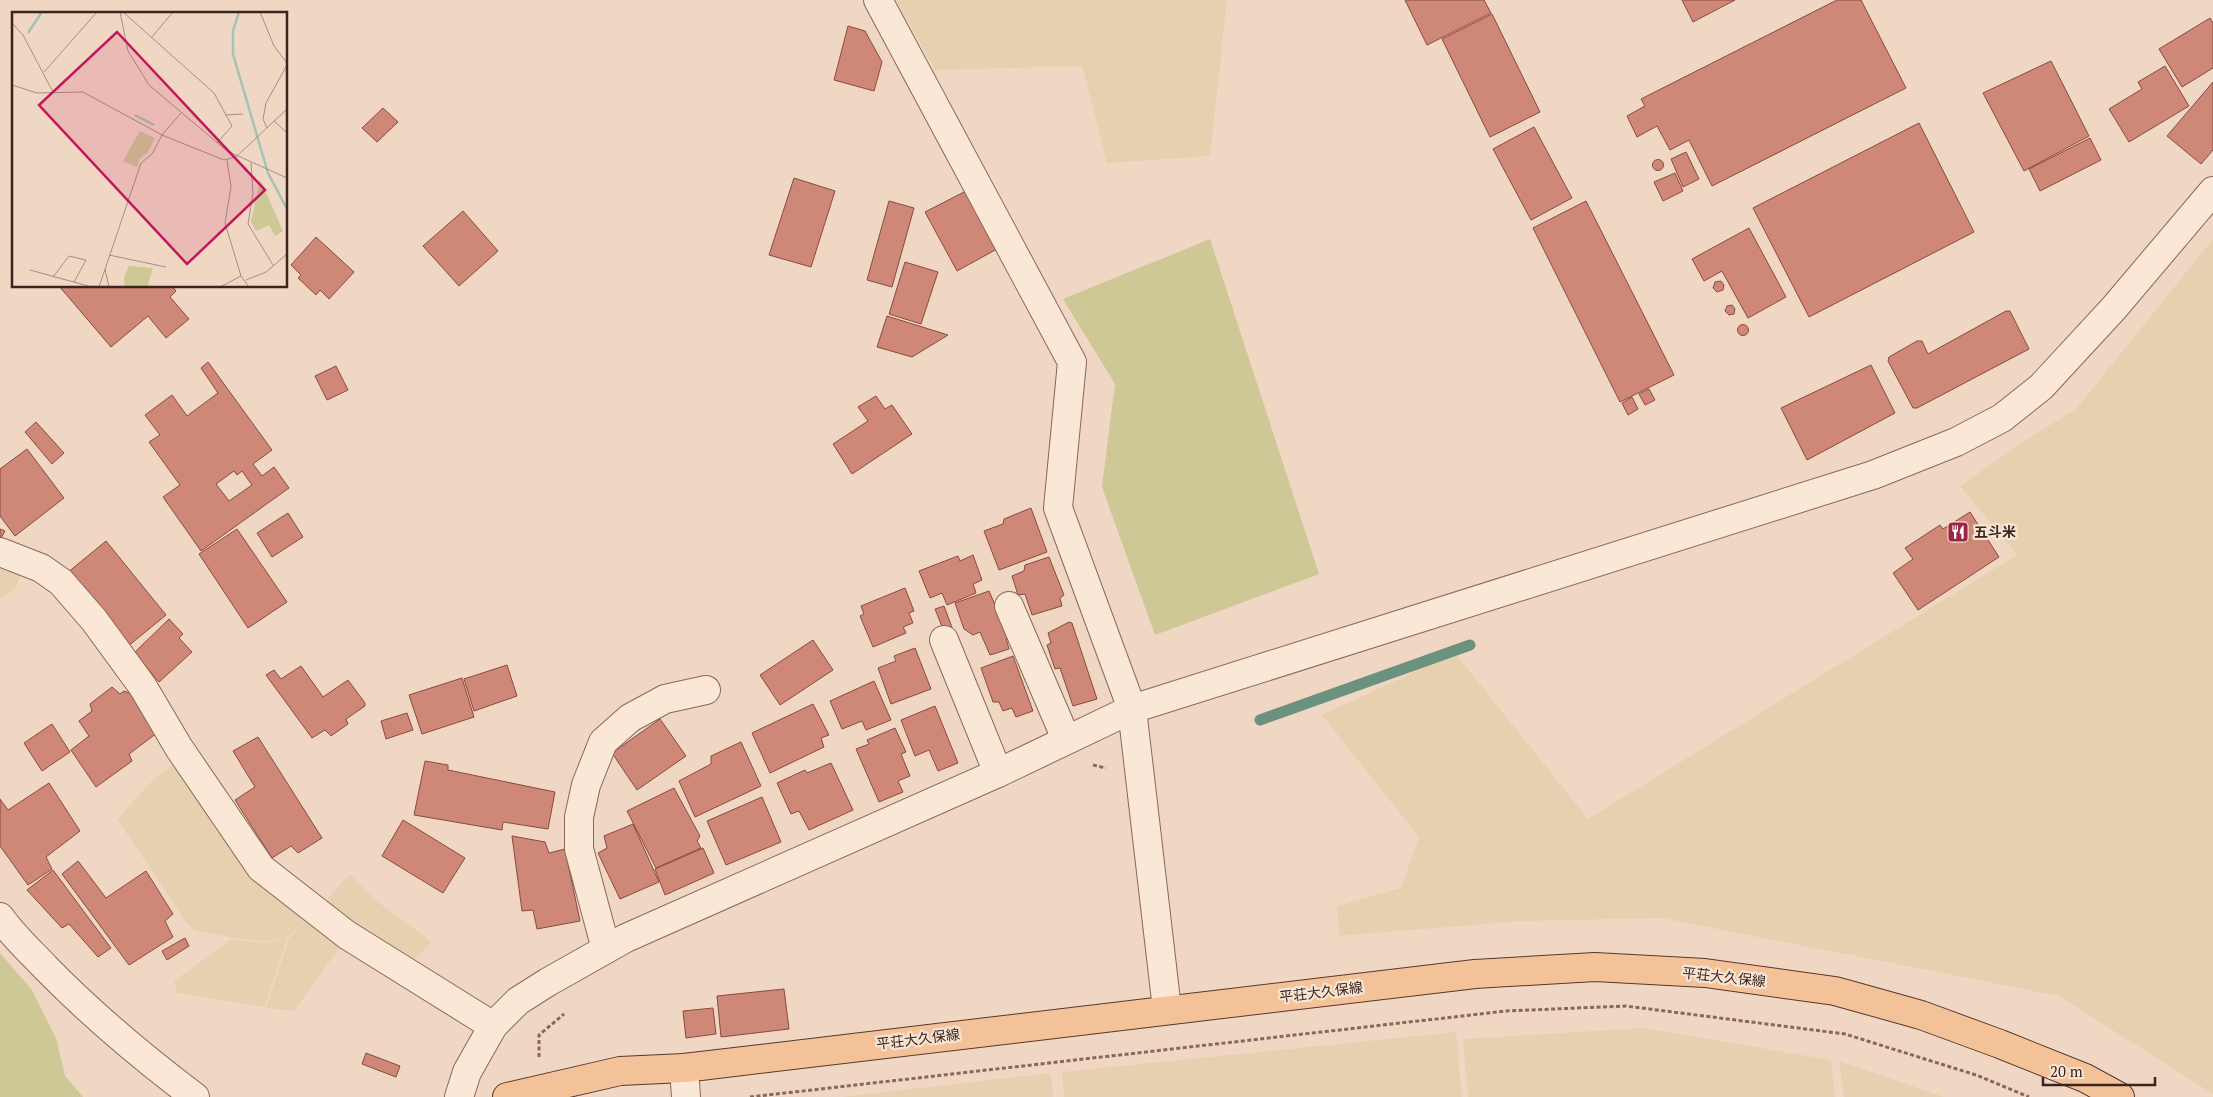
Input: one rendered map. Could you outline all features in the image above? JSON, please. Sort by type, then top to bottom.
[{"type":"main road","name":"平荘大久保線","points":[[507,1097],[620,1071],[684,1068],[1167,1009],[1476,974],[1595,967],[1705,973],[1835,991],[1921,1015],[2000,1044],[2077,1075],[2120,1097]]},
{"type":"street","points":[[878,0],[1072,362],[1058,508],[1132,709],[1167,1009]]},
{"type":"street","points":[[458,1097],[467,1072],[493,1026],[518,1001],[606,949],[626,938],[998,773],[1132,709],[1873,475],[1956,442],[2002,418],[2041,388],[2114,308],[2212,194]]},
{"type":"street","points":[[0,552],[41,568],[61,582],[94,620],[143,687],[179,748],[261,868],[348,935],[493,1026]]},
{"type":"street","points":[[1009,606],[1066,739]]},
{"type":"street","points":[[944,640],[998,773]]},
{"type":"street","points":[[606,949],[579,849],[579,818],[586,785],[603,742],[630,718],[665,699],[706,690]]},
{"type":"street","points":[[0,917],[10,931],[68,991],[139,1054],[195,1097]]},
{"type":"street","points":[[684,1068],[686,1097]]},
{"type":"path","points":[[750,1097],[1506,1011],[1626,1006],[1845,1034],[1976,1075],[2029,1097]]},
{"type":"shaded area","points":[[896,0],[1227,0],[1210,156],[1107,163],[1082,66],[935,70]]},
{"type":"shaded area","points":[[1210,239],[1319,574],[1155,635],[1102,487],[1115,384],[1063,299]]},
{"type":"shaded area","points":[[2213,239],[2213,1094],[2059,996],[1662,918],[1521,921],[1339,936],[1337,906],[1401,888],[1419,837],[1322,715],[1455,653],[1588,819],[2017,555],[1960,486],[2026,440],[2076,409]]},
{"type":"shaded area","points":[[0,563],[22,572],[15,590],[0,598]]},
{"type":"shaded area","points":[[180,759],[306,919],[288,937],[265,942],[194,930],[186,922],[117,819],[152,781]]},
{"type":"shaded area","points":[[350,874],[378,902],[432,942],[408,966],[343,916],[327,899]]},
{"type":"shaded area","points":[[307,919],[342,944],[294,1011],[266,1008],[289,938]]},
{"type":"shaded area","points":[[287,938],[265,1007],[177,993],[174,981],[232,939],[265,943]]},
{"type":"shaded area","points":[[0,953],[32,990],[56,1038],[65,1076],[83,1097],[0,1097]]},
{"type":"shaded area","points":[[1643,1028],[1831,1060],[1835,1097],[1468,1097],[1463,1039]]},
{"type":"shaded area","points":[[1456,1032],[1462,1097],[1064,1097],[1062,1072]]},
{"type":"shaded area","points":[[1839,1061],[1944,1097],[1844,1097]]},
{"type":"shaded area","points":[[1051,1073],[1053,1097],[841,1097]]},
{"type":"building","points":[[1405,0],[1484,0],[1491,13],[1427,45]]},
{"type":"building","points":[[1682,0],[1735,0],[1693,22]]},
{"type":"building","points":[[1837,0],[1861,0],[1906,88],[1712,186],[1689,140],[1670,150],[1657,126],[1637,137],[1627,116],[1645,106],[1641,99]]},
{"type":"building","points":[[1492,14],[1540,112],[1490,137],[1442,39]]},
{"type":"building","points":[[2210,18],[2213,23],[2213,68],[2182,87],[2159,49]]},
{"type":"building","points":[[848,26],[865,31],[882,62],[874,91],[834,80]]},
{"type":"building","points":[[2051,61],[2089,136],[2024,171],[1983,93]]},
{"type":"building","points":[[2165,66],[2189,106],[2129,142],[2109,109],[2142,89],[2138,82]]},
{"type":"building","points":[[2213,82],[2213,150],[2201,164],[2167,136]]},
{"type":"building","points":[[383,108],[398,122],[377,142],[362,128]]},
{"type":"building","points":[[1919,123],[1974,232],[1809,317],[1753,208]]},
{"type":"building","points":[[1534,127],[1572,198],[1531,220],[1493,149]]},
{"type":"building","points":[[2090,138],[2101,160],[2040,191],[2029,169]]},
{"type":"building","points":[[1686,152],[1699,179],[1683,187],[1671,159]]},
{"type":"building","points":[[1658,159],[1664,165],[1658,171],[1652,165]]},
{"type":"building","points":[[1675,173],[1683,191],[1663,201],[1654,182]]},
{"type":"building","points":[[794,178],[835,191],[811,267],[769,255]]},
{"type":"building","points":[[966,191],[997,249],[957,271],[925,212]]},
{"type":"building","points":[[889,201],[914,208],[892,287],[867,280]]},
{"type":"building","points":[[1586,201],[1674,375],[1620,402],[1533,228]]},
{"type":"building","points":[[463,211],[498,251],[459,286],[423,246]]},
{"type":"building","points":[[1749,228],[1786,297],[1748,318],[1722,271],[1704,281],[1692,259]]},
{"type":"building","points":[[316,237],[354,272],[329,299],[320,290],[316,295],[298,278],[301,275],[291,265]]},
{"type":"building","points":[[905,262],[938,272],[921,324],[889,314]]},
{"type":"building","points":[[1721,281],[1724,285],[1723,290],[1717,292],[1713,288],[1715,282]]},
{"type":"building","points":[[61,288],[174,288],[176,291],[170,297],[189,319],[166,338],[148,316],[111,347]]},
{"type":"building","points":[[1732,305],[1735,309],[1734,314],[1729,315],[1725,311],[1727,306]]},
{"type":"building","points":[[2006,311],[2010,311],[2029,349],[1917,408],[1913,408],[1888,361],[1889,357],[1917,341],[1922,341],[1928,354]]},
{"type":"building","points":[[887,316],[948,335],[912,357],[877,347]]},
{"type":"building","points":[[1741,325],[1745,325],[1748,330],[1747,334],[1741,335],[1738,332],[1738,328]]},
{"type":"building","points":[[208,362],[272,450],[253,464],[262,476],[274,467],[289,488],[201,551],[163,497],[180,485],[149,442],[160,435],[145,415],[172,395],[187,416],[218,393],[201,368]],"holes":[[[234,471],[237,475],[242,471],[252,485],[229,501],[216,484]]]},
{"type":"building","points":[[1871,365],[1895,413],[1807,460],[1781,408]]},
{"type":"building","points":[[336,366],[348,390],[327,400],[315,376]]},
{"type":"building","points":[[1649,389],[1655,400],[1645,405],[1639,394]]},
{"type":"building","points":[[876,396],[885,409],[892,405],[912,434],[852,474],[833,444],[868,421],[858,407]]},
{"type":"building","points":[[1632,397],[1638,409],[1628,415],[1622,403]]},
{"type":"building","points":[[36,422],[64,453],[52,464],[25,432]]},
{"type":"building","points":[[27,449],[64,498],[15,536],[0,516],[0,469]]},
{"type":"building","points":[[1031,508],[1047,552],[999,570],[984,531],[1003,524],[1004,519]]},
{"type":"building","points":[[1970,512],[1999,557],[1918,610],[1893,573],[1913,559],[1905,548],[1940,525],[1943,529]]},
{"type":"building","points":[[288,513],[303,537],[272,557],[257,533]]},
{"type":"building","points":[[0,529],[5,531],[0,540]]},
{"type":"building","points":[[237,529],[287,602],[248,628],[199,554]]},
{"type":"building","points":[[106,541],[166,615],[127,647],[67,573]]},
{"type":"building","points":[[973,555],[982,580],[973,584],[976,593],[947,605],[942,593],[930,598],[919,571],[958,556],[960,561]]},
{"type":"building","points":[[1049,557],[1064,595],[1060,598],[1062,606],[1032,615],[1025,594],[1018,595],[1012,576],[1024,571],[1025,565]]},
{"type":"building","points":[[905,588],[914,611],[909,613],[913,623],[903,627],[906,633],[873,647],[860,616],[864,614],[861,606]]},
{"type":"building","points":[[989,591],[1009,637],[1006,638],[1009,649],[990,655],[980,632],[973,635],[964,629],[955,603]]},
{"type":"building","points":[[944,606],[953,630],[945,634],[935,609]]},
{"type":"building","points":[[169,619],[183,634],[179,638],[192,652],[159,682],[134,653]]},
{"type":"building","points":[[1069,622],[1072,623],[1097,699],[1073,706],[1060,668],[1055,669],[1047,645],[1051,643],[1048,633]]},
{"type":"building","points":[[813,640],[833,670],[780,705],[760,675]]},
{"type":"building","points":[[915,648],[931,689],[891,704],[878,668],[896,661],[894,656]]},
{"type":"building","points":[[1013,656],[1033,711],[1016,717],[1012,708],[1003,711],[999,702],[993,702],[981,668]]},
{"type":"building","points":[[507,665],[517,696],[474,711],[464,679]]},
{"type":"building","points":[[301,666],[323,697],[348,680],[365,703],[365,706],[346,719],[348,724],[331,736],[325,730],[312,738],[266,675],[274,670],[281,679]]},
{"type":"building","points":[[462,678],[474,717],[422,734],[409,695]]},
{"type":"building","points":[[874,681],[891,720],[866,730],[862,721],[842,729],[830,701]]},
{"type":"building","points":[[112,687],[120,694],[124,691],[137,696],[161,730],[129,754],[132,761],[96,787],[71,750],[89,736],[79,721],[92,711],[90,704]]},
{"type":"building","points":[[813,704],[829,735],[821,738],[824,747],[770,773],[752,733]]},
{"type":"building","points":[[935,706],[958,763],[938,771],[929,750],[915,756],[901,720]]},
{"type":"building","points":[[407,713],[413,730],[386,739],[381,721]]},
{"type":"building","points":[[660,719],[686,756],[637,790],[612,753]]},
{"type":"building","points":[[52,724],[70,752],[42,771],[24,743]]},
{"type":"building","points":[[895,728],[906,752],[901,754],[910,776],[898,781],[903,792],[879,802],[856,749],[869,744],[867,740]]},
{"type":"building","points":[[258,737],[322,838],[298,853],[291,846],[272,858],[235,800],[255,787],[233,751]]},
{"type":"building","points":[[741,742],[761,786],[695,817],[679,781],[711,764],[711,756]]},
{"type":"building","points":[[425,761],[448,765],[448,770],[555,792],[548,829],[503,822],[502,830],[414,815]]},
{"type":"building","points":[[831,763],[853,810],[809,830],[799,811],[791,814],[777,783],[805,770],[807,773]]},
{"type":"building","points":[[49,783],[80,831],[46,857],[52,869],[28,885],[0,846],[0,799],[8,810]]},
{"type":"building","points":[[674,788],[700,836],[697,841],[701,848],[656,868],[627,811]]},
{"type":"building","points":[[762,797],[781,842],[726,865],[707,821]]},
{"type":"building","points":[[403,820],[465,858],[443,893],[382,856]]},
{"type":"building","points":[[633,824],[659,882],[620,899],[598,853],[607,848],[604,836]]},
{"type":"building","points":[[512,836],[545,842],[549,853],[565,849],[580,921],[537,929],[533,910],[522,911]]},
{"type":"building","points":[[703,848],[714,873],[665,895],[655,869]]},
{"type":"building","points":[[78,861],[106,898],[146,871],[173,914],[165,921],[173,937],[129,965],[62,874]]},
{"type":"building","points":[[53,870],[111,948],[98,957],[69,924],[62,928],[27,890]]},
{"type":"building","points":[[185,938],[189,946],[167,960],[162,951]]},
{"type":"building","points":[[784,989],[789,1029],[721,1037],[717,996]]},
{"type":"building","points":[[713,1008],[716,1034],[686,1038],[683,1011]]},
{"type":"building","points":[[366,1053],[400,1066],[396,1077],[362,1064]]},
{"type":"waterway","points":[[1260,720],[1470,645]]},
{"type":"place","name":"五斗米","points":[[1958,532]]}]
